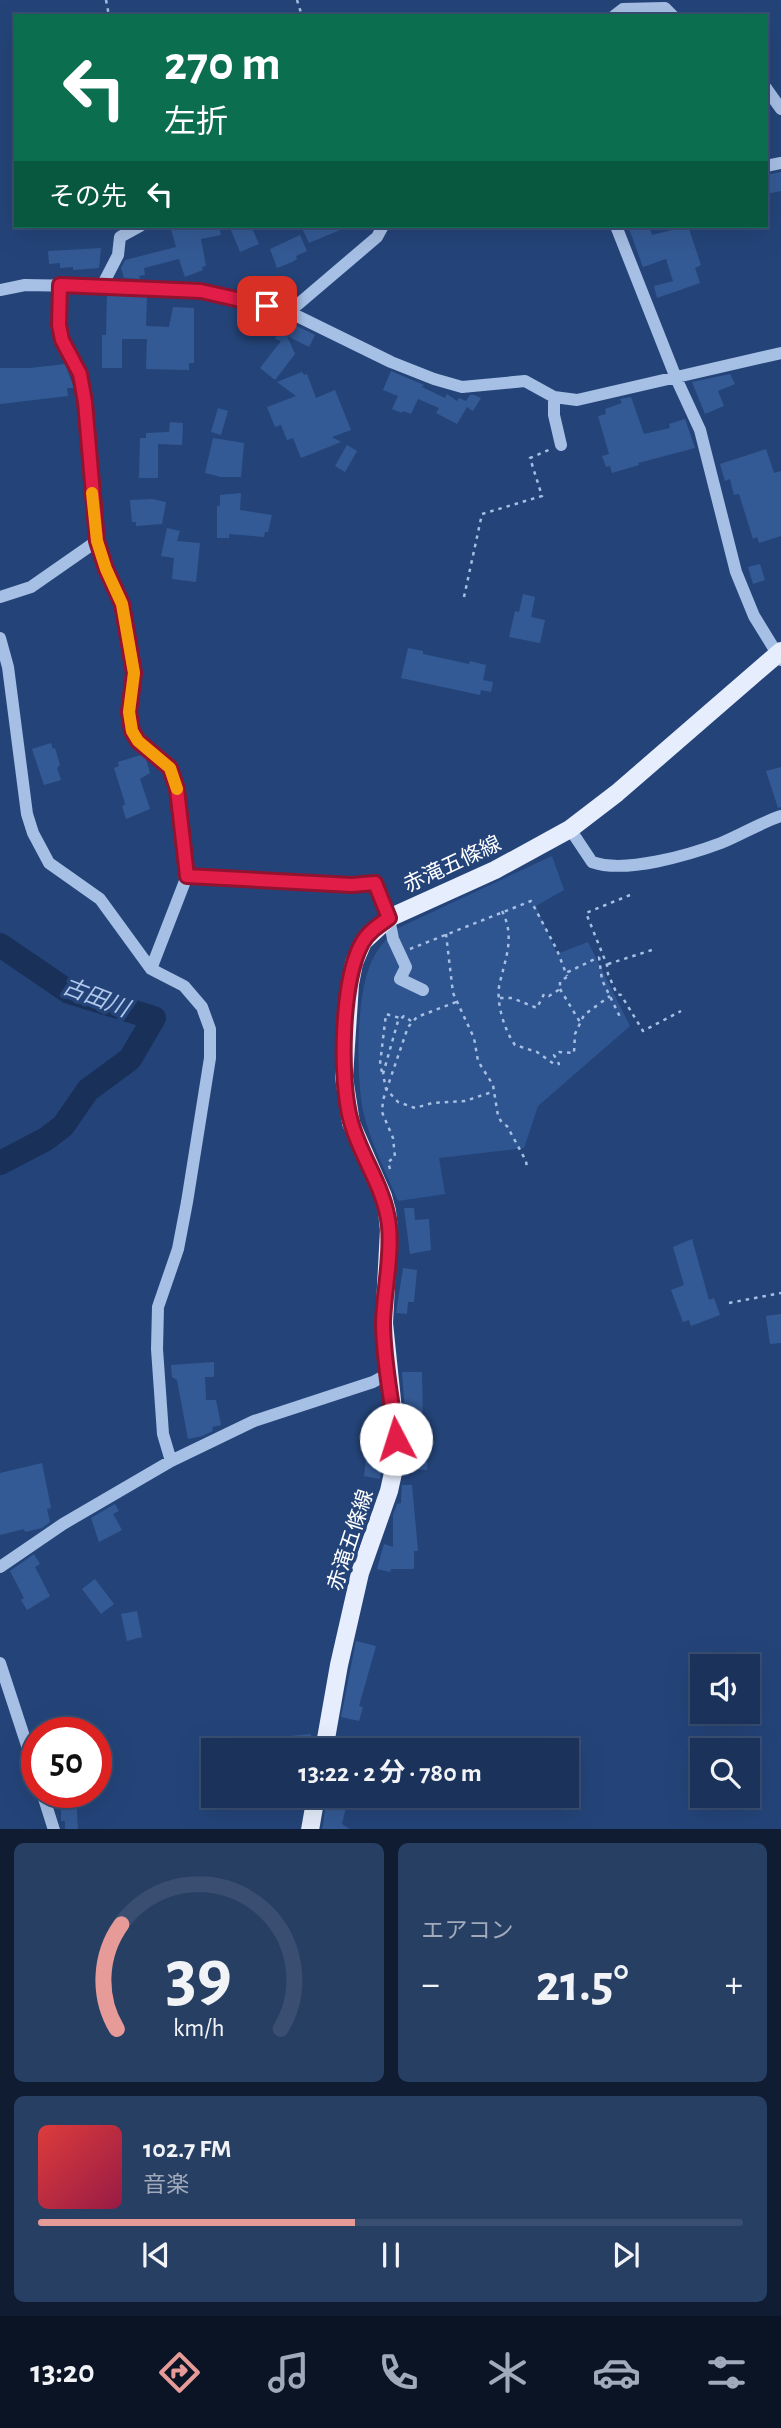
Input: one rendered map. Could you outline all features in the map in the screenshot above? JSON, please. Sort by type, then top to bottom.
[{"type":"main road","name":"赤滝五條線","points":[[326,1738],[360,1573],[389,1492],[395,1464],[396,1439],[383,1322],[389,1230],[383,1196],[357,1141],[348,1113],[343,1050],[354,963],[363,942],[389,918],[495,870],[570,829],[617,793],[780,655]]},
{"type":"main road","points":[[310,1829],[314,1808]]},
{"type":"street","points":[[621,10],[665,8],[671,14]]},
{"type":"street","points":[[768,91],[781,109]]},
{"type":"street","points":[[102,286],[118,255],[120,237],[136,228]]},
{"type":"street","points":[[289,312],[377,237],[381,228]]},
{"type":"street","points":[[617,228],[676,378],[700,430],[736,572],[754,616],[780,655]]},
{"type":"street","points":[[0,289],[25,285],[60,285],[201,291],[289,312],[368,352],[462,387],[512,380],[525,381],[554,397],[577,400],[781,353]]},
{"type":"street","points":[[60,285],[59,325],[62,340],[80,374],[85,402],[97,541],[122,604],[134,673],[129,712],[132,731],[138,741],[170,768],[179,801],[187,876],[151,969]]},
{"type":"street","points":[[554,397],[554,415],[561,445]]},
{"type":"street","points":[[0,597],[31,587],[97,541]]},
{"type":"street","points":[[0,638],[8,667],[27,814],[33,833],[49,863],[100,899],[151,969],[184,986],[202,1007],[210,1029],[210,1058],[187,1202],[178,1250],[158,1307],[157,1349],[163,1434],[171,1461]]},
{"type":"street","points":[[570,829],[592,862],[614,866],[647,863],[721,843],[781,816]]},
{"type":"street","points":[[187,876],[352,885],[375,883],[389,918],[393,939],[407,967],[400,979],[423,990]]},
{"type":"street","points":[[0,1567],[64,1524],[171,1461],[254,1421],[373,1382],[388,1374]]},
{"type":"street","points":[[0,1663],[21,1727]]},
{"type":"street","points":[[47,1808],[54,1829]]},
{"type":"path","points":[[464,597],[482,514],[542,496],[530,458],[561,445]]},
{"type":"path","points":[[630,895],[586,913],[607,965],[608,974],[617,994],[621,995],[643,1031],[681,1011]]},
{"type":"path","points":[[402,953],[531,901],[557,950],[567,976]]},
{"type":"path","points":[[502,911],[508,926],[508,957],[499,984],[500,1011],[515,1045],[537,1052],[559,1064],[554,1055],[559,1052],[574,1053],[575,1034],[584,1015],[610,996]]},
{"type":"path","points":[[446,934],[450,976],[457,1002],[474,1038],[478,1061],[493,1085],[498,1116],[507,1126],[526,1161],[527,1168]]},
{"type":"path","points":[[607,965],[652,950]]},
{"type":"path","points":[[599,957],[607,965]]},
{"type":"path","points":[[580,1023],[560,989],[560,982],[568,972],[599,957]]},
{"type":"path","points":[[599,957],[602,980],[621,1019]]},
{"type":"path","points":[[500,998],[512,999],[537,1008],[544,993],[549,996],[560,989]]},
{"type":"path","points":[[377,1182],[390,1174],[388,1162],[394,1157],[393,1138],[382,1112],[386,1089],[411,1021],[457,1002]]},
{"type":"path","points":[[411,1021],[404,1016],[400,1018],[386,1014],[380,1064],[386,1089],[398,1102],[415,1108],[432,1102],[465,1101],[494,1092]]},
{"type":"path","points":[[383,1074],[400,1018]]},
{"type":"path","points":[[729,1303],[781,1293]]},
{"type":"shaded area","points":[[552,856],[564,890],[536,906],[557,954],[588,942],[630,1026],[538,1106],[524,1148],[439,1158],[445,1194],[398,1201],[370,1134],[361,1096],[358,1057],[360,1015],[362,995],[371,963],[396,929]]},
{"type":"building","points":[[781,172],[781,191],[768,194],[768,175]]},
{"type":"building","points":[[171,228],[219,228],[221,235],[201,239],[206,266],[202,267],[203,270],[185,277],[179,259],[144,268],[145,275],[139,276],[140,279],[124,278],[121,268],[125,260],[176,247]]},
{"type":"building","points":[[252,228],[259,244],[240,252],[231,230]]},
{"type":"building","points":[[302,228],[345,228],[309,243]]},
{"type":"building","points":[[629,228],[650,228],[652,235],[689,228],[701,265],[695,268],[700,283],[657,298],[654,286],[673,281],[666,259],[643,267]]},
{"type":"building","points":[[300,235],[307,251],[296,256],[297,259],[292,262],[277,268],[270,249]]},
{"type":"building","points":[[101,248],[99,268],[73,270],[73,267],[60,268],[60,263],[49,264],[48,251]]},
{"type":"building","points":[[107,295],[147,297],[146,326],[169,327],[173,307],[194,308],[194,363],[189,363],[189,370],[146,369],[147,339],[122,339],[122,368],[102,368],[102,335],[106,335]]},
{"type":"building","points":[[285,320],[315,335],[309,347],[287,336],[295,354],[275,380],[260,368],[281,341],[275,339]]},
{"type":"building","points":[[65,364],[74,388],[67,388],[68,396],[0,404],[0,368]]},
{"type":"building","points":[[391,371],[424,385],[422,387],[445,398],[447,394],[457,401],[459,398],[466,401],[470,395],[481,398],[473,411],[467,407],[457,424],[436,413],[439,408],[418,399],[411,414],[402,413],[392,409],[398,396],[383,390]]},
{"type":"building","points":[[302,372],[307,374],[316,398],[335,390],[351,430],[332,437],[341,442],[301,458],[293,438],[287,440],[281,425],[275,427],[267,407],[296,396],[277,382]]},
{"type":"building","points":[[730,374],[735,384],[718,391],[724,406],[705,414],[692,382]]},
{"type":"building","points":[[631,397],[644,434],[670,428],[669,424],[685,419],[695,448],[612,473],[610,466],[606,467],[602,456],[609,454],[598,416],[606,414],[605,409],[622,403],[620,399]]},
{"type":"building","points":[[218,408],[228,411],[221,435],[211,432]]},
{"type":"building","points":[[170,422],[183,423],[182,445],[158,444],[158,478],[139,478],[140,438],[146,438],[146,433],[169,432]]},
{"type":"building","points":[[213,438],[244,443],[241,477],[221,477],[205,473]]},
{"type":"building","points":[[347,445],[357,451],[345,472],[335,466]]},
{"type":"building","points":[[766,449],[774,473],[781,471],[781,536],[759,543],[757,537],[753,539],[739,494],[734,495],[730,479],[725,481],[720,464]]},
{"type":"building","points":[[241,493],[240,510],[272,515],[268,532],[265,532],[264,537],[229,534],[229,538],[217,538],[217,506],[220,506],[220,495]]},
{"type":"building","points":[[152,499],[166,502],[162,524],[136,526],[136,522],[132,522],[130,500]]},
{"type":"building","points":[[167,528],[180,531],[177,541],[200,543],[196,582],[172,579],[174,558],[161,556]]},
{"type":"building","points":[[760,564],[765,580],[753,584],[748,567]]},
{"type":"building","points":[[523,594],[535,597],[531,617],[545,620],[540,643],[509,637],[515,611],[519,612]]},
{"type":"building","points":[[408,648],[423,651],[423,654],[486,665],[483,680],[493,682],[491,692],[481,690],[480,695],[401,678]]},
{"type":"building","points":[[51,743],[60,765],[57,768],[61,780],[44,785],[32,749]]},
{"type":"building","points":[[141,755],[146,759],[150,773],[140,779],[150,809],[126,819],[122,806],[125,805],[124,800],[114,768],[119,766],[118,762]]},
{"type":"building","points":[[781,767],[781,807],[778,808],[766,771]]},
{"type":"building","points":[[404,1208],[414,1208],[415,1220],[429,1219],[431,1250],[410,1254]]},
{"type":"building","points":[[692,1239],[709,1300],[714,1298],[720,1315],[691,1326],[689,1320],[683,1322],[671,1290],[684,1285],[673,1247]]},
{"type":"building","points":[[403,1268],[417,1270],[414,1302],[408,1302],[407,1314],[396,1313]]},
{"type":"building","points":[[781,1314],[781,1343],[770,1344],[766,1316]]},
{"type":"building","points":[[214,1362],[214,1377],[205,1377],[206,1400],[216,1400],[221,1425],[212,1427],[213,1431],[202,1436],[188,1439],[177,1380],[172,1377],[171,1365]]},
{"type":"building","points":[[402,1372],[422,1372],[423,1419],[428,1420],[427,1470],[413,1469],[415,1455],[407,1454],[408,1414],[405,1414]]},
{"type":"building","points":[[372,1443],[383,1445],[380,1479],[364,1476],[367,1452],[370,1453]]},
{"type":"building","points":[[42,1463],[51,1508],[47,1509],[50,1522],[42,1528],[0,1535],[0,1473]]},
{"type":"building","points":[[402,1485],[412,1485],[418,1551],[414,1551],[414,1569],[391,1569],[390,1572],[377,1569],[384,1544],[393,1547],[393,1515],[397,1504],[401,1503]]},
{"type":"building","points":[[115,1504],[119,1511],[113,1514],[122,1530],[99,1542],[91,1518]]},
{"type":"building","points":[[34,1554],[40,1564],[35,1567],[50,1596],[27,1610],[10,1571]]},
{"type":"building","points":[[95,1579],[114,1604],[101,1614],[82,1589]]},
{"type":"building","points":[[137,1611],[142,1637],[127,1641],[121,1614]]},
{"type":"building","points":[[356,1641],[376,1646],[359,1706],[363,1707],[359,1721],[341,1717]]},
{"type":"building","points":[[311,1734],[312,1738],[290,1738]]},
{"type":"building","points":[[61,1808],[77,1808],[78,1829],[65,1829],[65,1821],[61,1821]]},
{"type":"building","points":[[325,1808],[346,1808],[342,1824],[350,1829],[322,1829]]},
{"type":"waterway","name":"古田川","points":[[0,945],[69,992],[154,1018],[130,1059],[88,1090],[63,1126],[46,1139],[0,1163]]},
{"type":"slow traffic","points":[[92,493],[97,541],[122,604],[134,673],[129,712],[132,731],[138,741],[170,768],[177,789]]},
{"type":"route","points":[[267,306],[201,291],[133,286],[60,285],[59,325],[62,340],[80,374],[85,402],[97,541],[122,604],[134,673],[129,712],[132,731],[138,741],[170,768],[177,789],[187,876],[352,885],[375,883],[389,918],[363,942],[354,963],[343,1050],[346,1102],[351,1123],[387,1211],[389,1230],[383,1322],[396,1439]]}]
